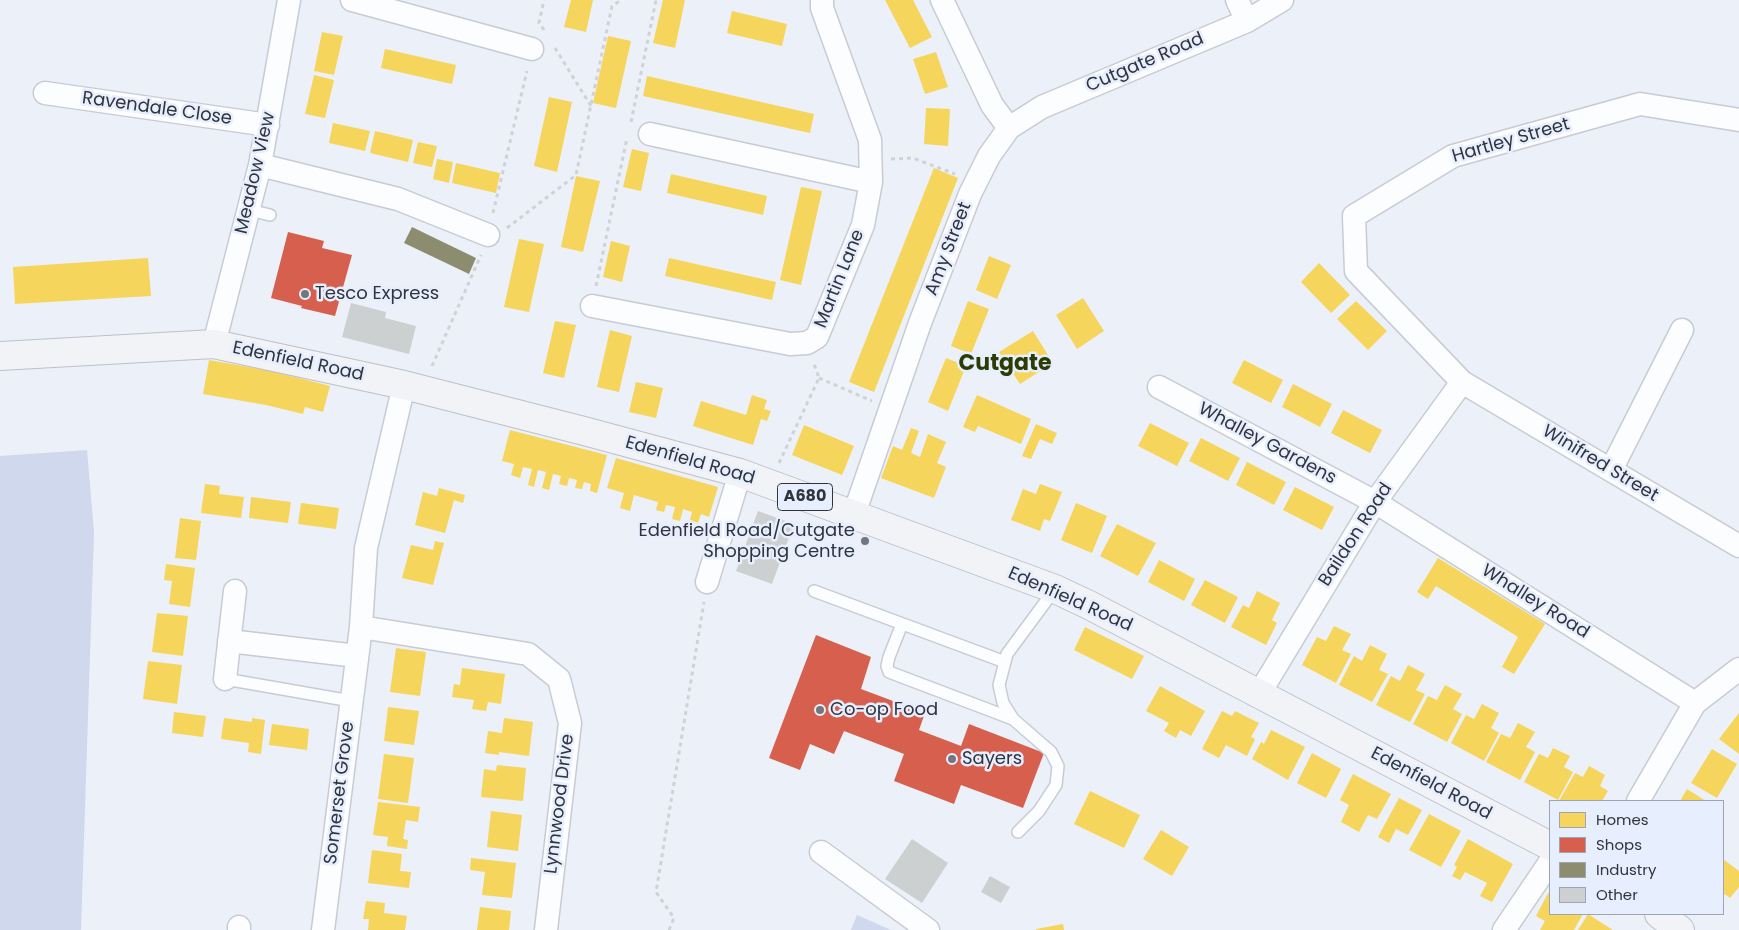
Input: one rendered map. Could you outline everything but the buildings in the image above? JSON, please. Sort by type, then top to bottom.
[{"type":"main road","name":"Edenfield Road","points":[[0,356],[214,344],[413,387],[584,430],[740,473],[1055,589],[1549,845]]},
{"type":"main road","points":[[1660,915],[1680,930]]},
{"type":"street","name":"Meadow View","points":[[214,344],[260,165],[289,0]]},
{"type":"street","points":[[352,0],[538,40]]},
{"type":"street","name":"Martin Lane","points":[[592,306],[790,344],[807,343],[816,337],[863,225],[871,171],[870,140],[822,8],[822,0]]},
{"type":"street","points":[[942,0],[992,105],[1009,128]]},
{"type":"street","points":[[1237,0],[1247,21]]},
{"type":"street","name":"Cutgate Road","points":[[1009,128],[1042,107],[1247,21],[1282,0]]},
{"type":"street","name":"Ravendale Close","points":[[45,93],[268,125]]},
{"type":"street","name":"Hartley Street","points":[[1462,382],[1356,271],[1354,216],[1453,156],[1640,104],[1739,120]]},
{"type":"street","name":"Amy Street","points":[[854,514],[920,323],[976,182],[989,156],[1009,128]]},
{"type":"street","points":[[636,131],[871,171]]},
{"type":"street","points":[[260,165],[398,199],[486,240]]},
{"type":"street","points":[[1611,470],[1682,330]]},
{"type":"street","name":"Winifred Street","points":[[1462,382],[1739,546]]},
{"type":"street","name":"Baildon Road","points":[[1259,694],[1375,502],[1462,382]]},
{"type":"street","name":"Somerset Grove","points":[[322,930],[361,627],[366,548],[413,387]]},
{"type":"street","name":"Whalley Gardens","points":[[1159,387],[1375,502]]},
{"type":"street","points":[[707,582],[740,473]]},
{"type":"street","name":"Whalley Road","points":[[1375,502],[1695,703]]},
{"type":"street","points":[[225,679],[235,591]]},
{"type":"street","name":"Lynnwood Drive","points":[[361,627],[528,654],[559,679],[570,723],[546,930]]},
{"type":"street","points":[[229,641],[357,656]]},
{"type":"street","points":[[1639,800],[1695,703],[1739,669]]},
{"type":"street","points":[[820,852],[928,930]]},
{"type":"street","points":[[1504,930],[1549,863]]},
{"type":"lane","points":[[248,210],[270,215]]},
{"type":"lane","points":[[1018,832],[1039,811],[1056,785],[1058,766],[1051,752],[1012,719],[1002,703],[999,685],[1007,654],[1055,589]]},
{"type":"lane","points":[[814,591],[1005,662]]},
{"type":"lane","points":[[902,624],[889,657],[887,666],[889,672],[1012,719]]},
{"type":"lane","points":[[225,679],[351,702]]},
{"type":"path","points":[[413,387],[486,240],[538,40],[544,0]]},
{"type":"path","points":[[486,240],[576,176],[613,0]]},
{"type":"path","points":[[612,6],[622,0]]},
{"type":"path","points":[[592,306],[636,131],[656,0]]},
{"type":"path","points":[[538,40],[540,23]]},
{"type":"path","points":[[555,48],[591,106]]},
{"type":"path","points":[[871,171],[913,158],[976,182]]},
{"type":"path","points":[[770,484],[819,378],[807,343]]},
{"type":"path","points":[[819,378],[890,409]]},
{"type":"path","points":[[669,930],[674,918],[656,892],[707,582]]},
{"type":"shaded area","points":[[87,450],[94,532],[81,930],[0,930],[0,456]]},
{"type":"shaded area","points":[[857,915],[891,930],[851,930]]},
{"type":"place","name":"Tesco Express","points":[[305,294]]},
{"type":"place","name":"Edenfield Road/Cutgate Shopping Centre","points":[[865,541]]},
{"type":"place","name":"Co-op Food","points":[[820,710]]},
{"type":"place","name":"Sayers","points":[[952,759]]},
{"type":"district","name":"Cutgate","points":[[1005,364]]}]
